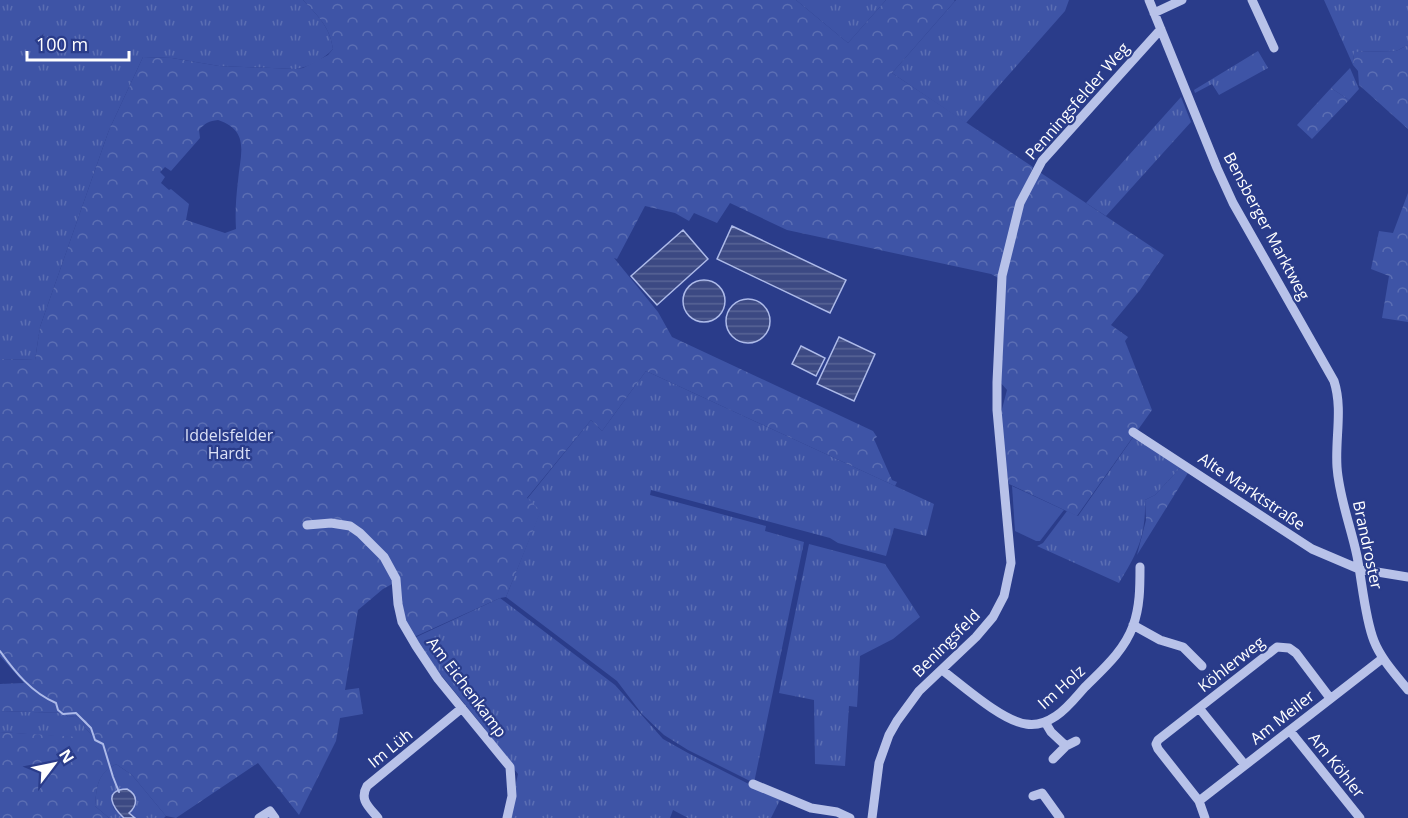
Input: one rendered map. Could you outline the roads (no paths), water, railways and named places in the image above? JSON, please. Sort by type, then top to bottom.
[{"type":"street","name":"Bensberger Marktweg","points":[[1149,0],[1233,203],[1334,381],[1339,395]]},
{"type":"street","points":[[1154,13],[1182,0]]},
{"type":"street","points":[[1252,0],[1274,48]]},
{"type":"street","name":"Penningsfelder Weg","points":[[997,410],[1002,276],[1020,203],[1042,161],[1161,29]]},
{"type":"street","name":"Brandroster","points":[[1339,395],[1336,452],[1338,475],[1373,639],[1383,658],[1408,690]]},
{"type":"street","name":"Beningsfeld","points":[[872,818],[879,763],[889,735],[904,709],[919,691],[976,637],[993,617],[1004,596],[1011,563],[997,410]]},
{"type":"street","name":"Alte Marktstraße","points":[[1133,432],[1312,549],[1359,569],[1408,577]]},
{"type":"street","name":"Am Eichenkamp","points":[[307,525],[331,522],[350,526],[360,532],[379,552],[396,579],[402,622],[431,669],[510,767],[512,796],[507,818]]},
{"type":"street","name":"Im Holz","points":[[942,670],[1000,713],[1022,724],[1036,725],[1045,722],[1062,711],[1118,653],[1133,625],[1140,598],[1140,567]]},
{"type":"street","points":[[1133,625],[1160,640],[1184,647],[1202,666]]},
{"type":"street","name":"Köhlerweg","points":[[1199,801],[1156,744],[1158,740],[1272,650],[1283,647],[1296,653],[1330,698]]},
{"type":"street","name":"Am Meiler","points":[[1199,801],[1383,658]]},
{"type":"street","name":"Im Lüh","points":[[378,818],[364,801],[363,795],[367,786],[462,708]]},
{"type":"street","name":"Köhlerweg","points":[[1199,708],[1245,765]]},
{"type":"street","points":[[1045,722],[1051,732],[1066,746]]},
{"type":"street","name":"Am Köhler","points":[[1290,731],[1360,818]]},
{"type":"street","points":[[1053,759],[1066,746],[1076,741]]},
{"type":"street","points":[[753,784],[811,808],[837,812],[850,818]]},
{"type":"street","points":[[1033,796],[1042,793],[1060,818]]},
{"type":"street","points":[[1199,801],[1206,818]]},
{"type":"street","points":[[259,818],[270,811],[275,818]]},
{"type":"waterway","points":[[0,651],[12,667],[39,694],[56,703],[58,710],[63,714],[76,713],[91,728],[95,740],[103,744],[119,792]]},
{"type":"park label","name":"Iddelsfelder Hardt","points":[[229,444]]}]
